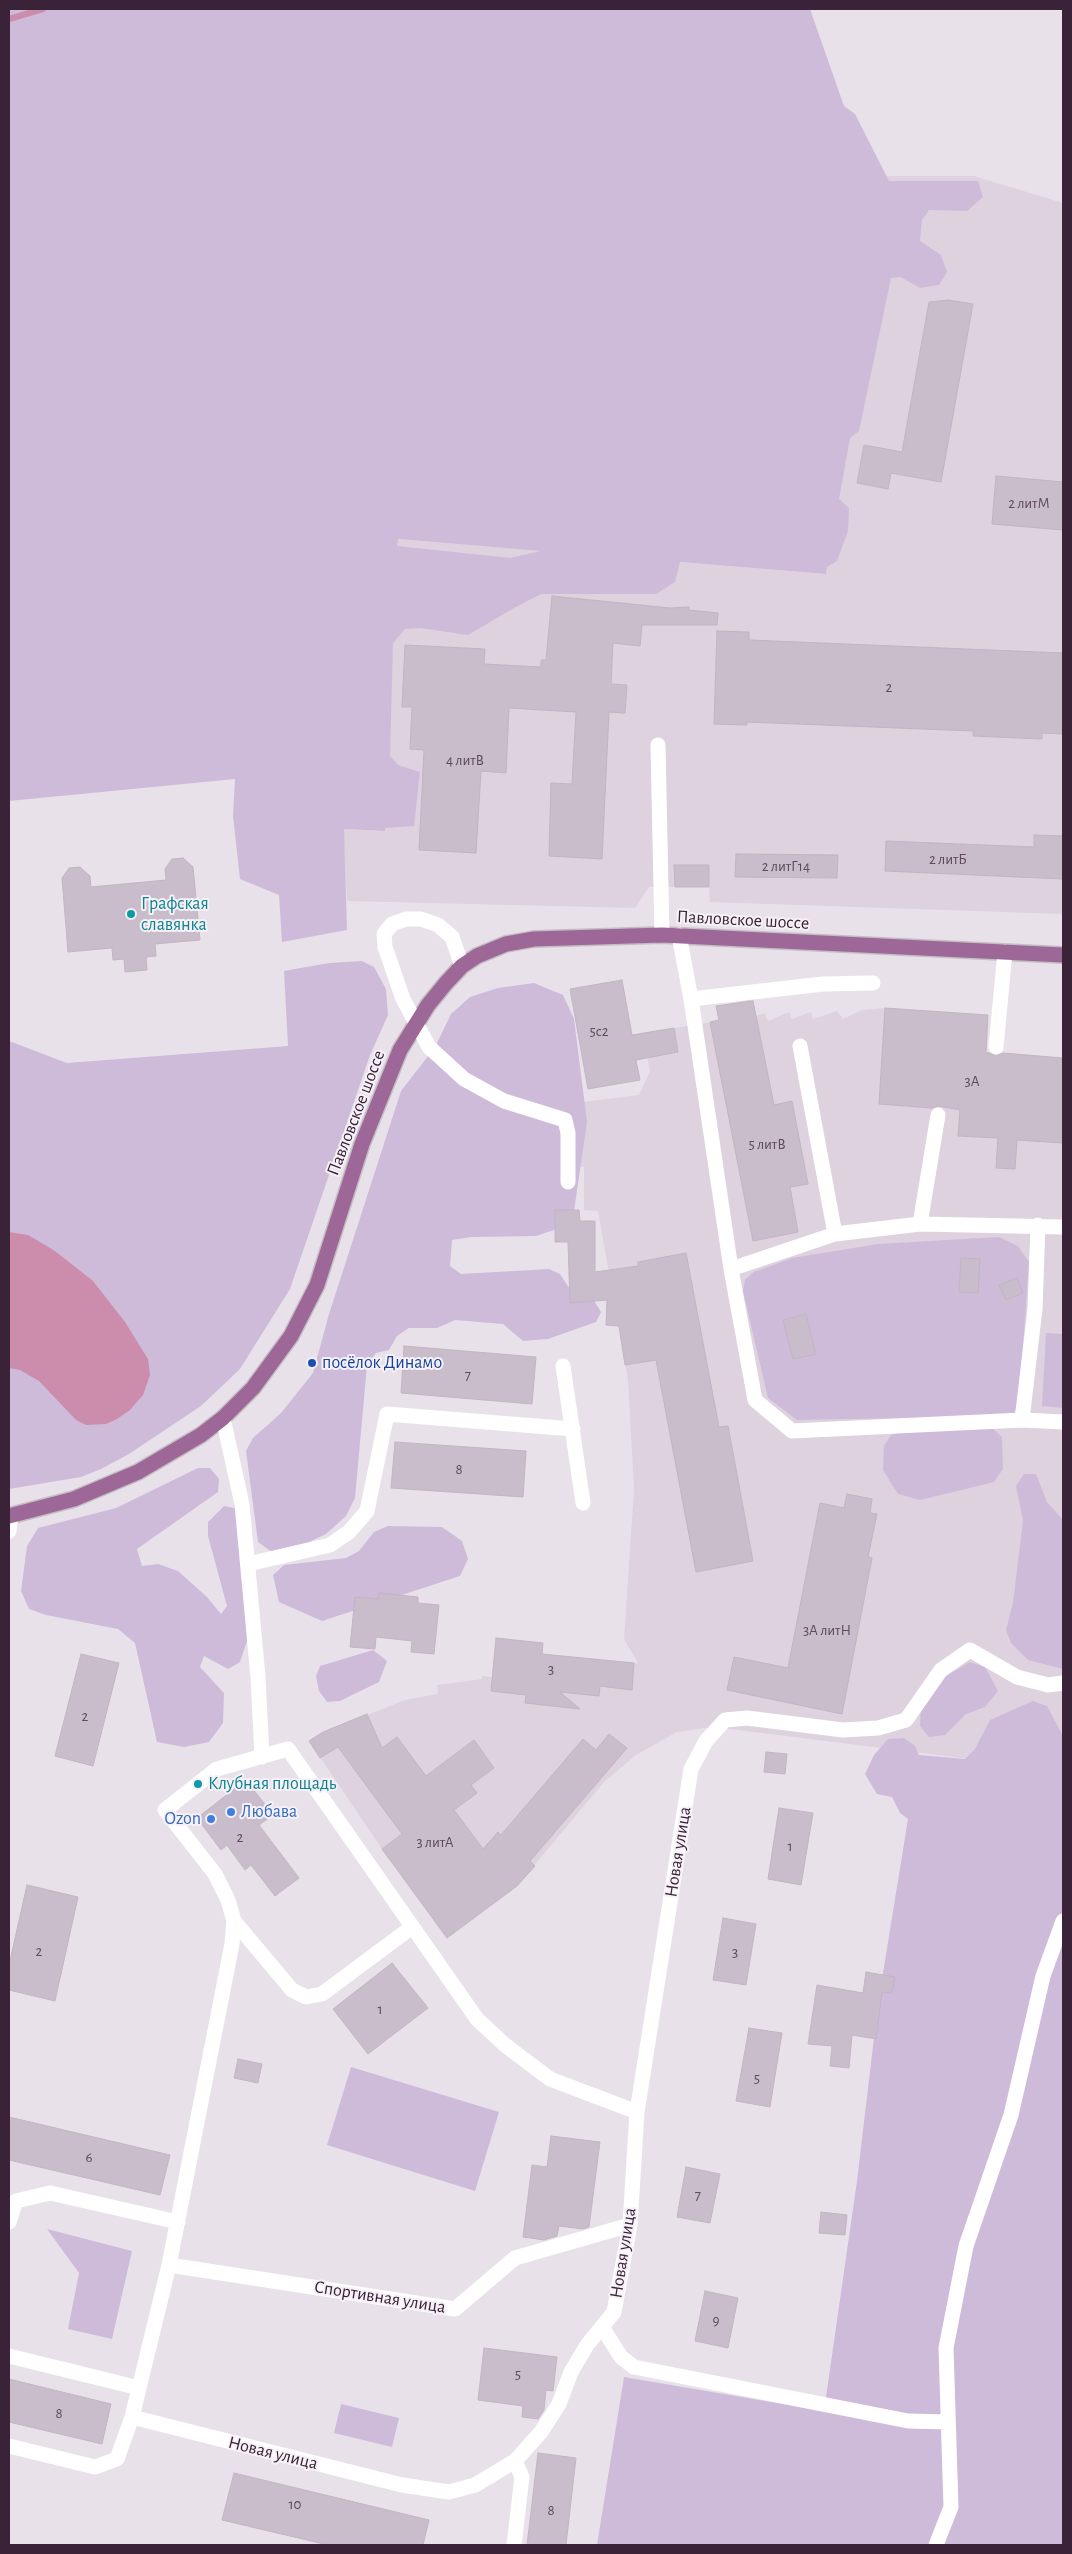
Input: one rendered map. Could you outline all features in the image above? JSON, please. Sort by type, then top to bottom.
[{"type":"main road","name":"Павловское шоссе","points":[[10,1521],[74,1500],[138,1472],[201,1435],[223,1418],[253,1388],[291,1336],[317,1285],[362,1144],[380,1094],[400,1050],[428,1005],[462,966],[478,956],[506,944],[534,939],[662,935],[1063,955]]},
{"type":"street","points":[[658,745],[662,935]]},
{"type":"street","points":[[462,966],[452,937],[438,925],[421,919],[406,920],[392,924],[384,934],[386,947],[403,999],[415,1025],[429,1047],[464,1079],[504,1101],[565,1120],[568,1133],[568,1182]]},
{"type":"street","points":[[680,935],[731,1269],[755,1400],[792,1431],[1022,1420],[1063,1422]]},
{"type":"street","points":[[996,1047],[1005,952]]},
{"type":"street","points":[[691,1000],[823,984],[873,983]]},
{"type":"street","points":[[800,1046],[835,1234]]},
{"type":"street","points":[[920,1224],[938,1115]]},
{"type":"street","points":[[731,1269],[835,1234],[920,1224],[1063,1227]]},
{"type":"street","points":[[1022,1420],[1035,1309],[1038,1225]]},
{"type":"street","points":[[563,1366],[582,1504]]},
{"type":"street","points":[[248,1564],[330,1545],[349,1532],[367,1511],[387,1414],[573,1429]]},
{"type":"street","points":[[223,1418],[242,1504],[258,1677],[262,1757]]},
{"type":"street","name":"Новая улица","points":[[132,2417],[402,2485],[449,2492],[475,2485],[515,2461],[541,2432],[559,2404],[579,2358],[614,2312],[630,2225],[637,2112],[691,1769],[706,1741],[725,1720],[747,1718],[843,1730],[878,1728],[906,1720],[941,1670],[970,1650],[1017,1677],[1048,1685],[1063,1684]]},
{"type":"street","points":[[9,2446],[95,2466],[117,2459],[132,2417],[178,2222],[232,1944],[234,1921],[228,1900],[215,1874],[165,1810],[217,1769],[288,1749],[477,2019],[504,2044],[550,2079],[637,2112]]},
{"type":"street","points":[[234,1921],[292,1990],[306,1997],[322,1994],[412,1927]]},
{"type":"street","points":[[936,2545],[951,2507],[946,2348],[966,2246],[1011,2115],[1043,1976],[1063,1921]]},
{"type":"street","points":[[9,2222],[16,2201],[50,2193],[178,2222]]},
{"type":"street","name":"Спортивная улица","points":[[169,2265],[455,2309],[515,2258],[630,2225]]},
{"type":"street","points":[[602,2327],[620,2357],[634,2368],[908,2421],[948,2422]]},
{"type":"street","points":[[9,2356],[139,2388]]},
{"type":"street","points":[[514,2545],[522,2477],[515,2461]]},
{"type":"shaded area","points":[[9,9],[810,9],[844,106],[855,114],[889,181],[978,181],[983,197],[967,211],[929,210],[922,220],[920,241],[941,255],[947,272],[939,285],[920,288],[901,277],[891,278],[859,431],[850,438],[839,499],[849,508],[848,531],[837,561],[827,567],[826,574],[680,562],[675,582],[656,594],[541,594],[468,635],[421,628],[405,629],[393,643],[390,756],[398,765],[420,772],[414,826],[385,828],[385,831],[344,829],[347,930],[282,942],[279,895],[240,879],[233,816],[235,779],[9,801]],"holes":[[[398,539],[541,551],[510,558],[397,546]]]},
{"type":"shaded area","points":[[868,176],[974,176],[1063,203],[1063,914],[710,902],[709,887],[649,887],[635,908],[347,901],[343,829],[385,831],[397,539],[826,574]]},
{"type":"shaded area","points":[[362,961],[374,967],[386,989],[388,1015],[370,1055],[290,1289],[240,1369],[201,1406],[129,1454],[101,1469],[81,1477],[9,1489],[9,1041],[67,1063],[288,1046],[284,971],[329,963]]},
{"type":"shaded area","points":[[534,983],[563,995],[574,1019],[587,1122],[574,1211],[560,1228],[536,1236],[472,1237],[452,1240],[450,1266],[461,1274],[549,1269],[560,1274],[575,1297],[593,1299],[601,1312],[596,1322],[548,1339],[523,1341],[503,1324],[455,1320],[437,1328],[409,1328],[397,1336],[389,1350],[376,1353],[367,1365],[355,1498],[346,1516],[326,1534],[290,1551],[272,1552],[258,1542],[246,1451],[253,1438],[281,1413],[313,1373],[329,1314],[401,1091],[435,1047],[451,1014],[470,997],[498,988]]},
{"type":"shaded area","points":[[753,999],[756,1016],[765,1013],[768,1021],[789,1012],[792,1019],[811,1012],[813,1019],[837,1011],[843,1019],[862,1010],[885,1008],[988,1015],[986,1052],[1063,1058],[1063,1775],[1025,1766],[730,1729],[704,1728],[677,1732],[636,1755],[604,1782],[517,1886],[447,1938],[382,1849],[309,1741],[322,1733],[405,1700],[438,1694],[437,1685],[482,1679],[482,1676],[492,1677],[496,1638],[543,1643],[543,1654],[638,1663],[624,1639],[634,1489],[628,1380],[598,1211],[584,1210],[584,1167],[577,1166],[574,1103],[639,1095],[650,1071],[643,1033],[719,1021],[716,1006]]},
{"type":"shaded area","points":[[9,1232],[28,1235],[55,1251],[93,1281],[125,1322],[148,1359],[150,1375],[143,1395],[130,1410],[117,1419],[106,1424],[86,1425],[76,1420],[39,1381],[20,1370],[9,1368]]},
{"type":"shaded area","points":[[999,1237],[1018,1246],[1029,1262],[1019,1403],[1012,1416],[797,1420],[768,1398],[743,1291],[745,1280],[754,1272],[792,1258],[878,1244]],"holes":[[[1017,1278],[1023,1293],[1006,1300],[1000,1285]],[[806,1314],[816,1353],[793,1359],[784,1320]]]},
{"type":"shaded area","points":[[1046,1333],[1063,1334],[1063,1408],[1042,1406]]},
{"type":"shaded area","points":[[991,1427],[1002,1437],[1003,1469],[994,1482],[920,1500],[898,1494],[883,1470],[884,1446],[891,1435],[903,1432]]},
{"type":"shaded area","points":[[198,1468],[210,1468],[219,1479],[218,1492],[137,1549],[142,1566],[158,1564],[178,1571],[207,1597],[221,1614],[227,1606],[208,1536],[208,1522],[224,1506],[239,1509],[248,1638],[240,1662],[228,1669],[204,1656],[200,1667],[224,1693],[223,1723],[209,1742],[184,1747],[157,1742],[135,1643],[118,1629],[46,1615],[29,1609],[21,1591],[27,1546],[38,1528],[116,1508]]},
{"type":"shaded area","points":[[1024,1474],[1036,1474],[1047,1502],[1063,1520],[1063,1669],[1028,1660],[1011,1643],[1006,1630],[1013,1603],[1023,1521],[1016,1486]]},
{"type":"shaded area","points":[[388,1526],[442,1527],[462,1541],[468,1559],[460,1576],[322,1621],[279,1602],[273,1575],[284,1565],[346,1558],[359,1551],[374,1532]]},
{"type":"shaded area","points":[[373,1650],[387,1661],[379,1682],[340,1701],[327,1702],[319,1691],[316,1676],[320,1666]]},
{"type":"shaded area","points":[[970,1662],[985,1667],[998,1691],[985,1707],[966,1714],[945,1735],[929,1737],[920,1726],[921,1704],[943,1678]]},
{"type":"shaded area","points":[[1033,1701],[1047,1706],[1063,1736],[1063,2545],[597,2545],[624,2377],[824,2411],[857,2181],[878,2004],[908,1819],[900,1813],[892,1797],[877,1794],[865,1774],[874,1755],[888,1739],[904,1738],[915,1746],[919,1755],[965,1759],[975,1749],[990,1720]]},
{"type":"shaded area","points":[[351,2067],[499,2112],[475,2191],[327,2145]]},
{"type":"shaded area","points":[[47,2229],[132,2251],[112,2339],[68,2329],[79,2273]]},
{"type":"shaded area","points":[[341,2404],[399,2418],[392,2447],[334,2433]]},
{"type":"building","points":[[948,300],[973,304],[941,482],[891,473],[888,489],[857,483],[864,445],[902,452],[929,302]]},
{"type":"building","points":[[996,476],[1063,482],[1063,530],[992,524]]},
{"type":"building","points":[[552,596],[670,608],[689,607],[689,610],[718,613],[717,625],[642,625],[640,646],[613,643],[611,684],[627,685],[625,713],[609,712],[602,859],[549,856],[551,783],[572,784],[576,712],[509,708],[506,773],[481,771],[476,853],[419,850],[424,750],[410,749],[412,707],[402,707],[405,645],[485,649],[484,664],[541,667],[541,660],[546,660]]},
{"type":"building","points":[[717,631],[749,632],[749,640],[1063,653],[1063,734],[1042,733],[1042,739],[973,736],[973,731],[747,722],[747,725],[714,724]]},
{"type":"building","points":[[1034,835],[1063,836],[1063,879],[885,871],[886,841],[1034,847]]},
{"type":"building","points":[[736,854],[838,855],[837,878],[735,877]]},
{"type":"building","name":"Графская славянка","points":[[183,858],[193,867],[200,940],[155,944],[156,956],[146,957],[147,970],[125,972],[124,959],[113,960],[112,948],[68,952],[62,878],[69,868],[80,867],[90,876],[91,887],[166,880],[165,869],[172,859]]},
{"type":"building","points":[[674,865],[709,865],[709,887],[675,887]]},
{"type":"building","points":[[622,980],[632,1035],[674,1028],[678,1052],[636,1060],[640,1080],[588,1089],[570,989]]},
{"type":"building","points":[[753,1001],[774,1105],[792,1101],[808,1184],[790,1187],[798,1232],[753,1241],[710,1022],[719,1020],[716,1006]]},
{"type":"building","points":[[885,1008],[988,1015],[986,1052],[996,1056],[1003,1053],[1063,1058],[1063,1143],[1017,1140],[1015,1169],[996,1168],[998,1138],[958,1136],[960,1110],[939,1106],[932,1108],[879,1104]]},
{"type":"building","points":[[555,1210],[579,1210],[580,1221],[595,1221],[595,1272],[638,1266],[638,1262],[686,1253],[719,1427],[728,1426],[753,1561],[696,1572],[656,1360],[625,1365],[619,1326],[606,1325],[607,1300],[570,1303],[568,1242],[555,1242]]},
{"type":"building","points":[[961,1258],[980,1259],[978,1293],[959,1292]]},
{"type":"building","points":[[1017,1278],[1023,1293],[1006,1300],[999,1285]]},
{"type":"building","points":[[806,1314],[816,1354],[793,1359],[783,1320]]},
{"type":"building","points":[[404,1346],[536,1357],[532,1404],[401,1393]]},
{"type":"building","points":[[395,1442],[526,1451],[523,1497],[391,1488]]},
{"type":"building","points":[[847,1494],[872,1499],[870,1513],[877,1514],[868,1557],[872,1558],[842,1714],[727,1690],[734,1657],[788,1668],[820,1503],[844,1508]]},
{"type":"building","points":[[379,1593],[418,1597],[418,1603],[439,1605],[434,1654],[411,1652],[412,1641],[376,1637],[375,1649],[350,1647],[355,1597],[378,1599]]},
{"type":"building","points":[[496,1638],[543,1643],[542,1654],[634,1663],[632,1690],[600,1686],[599,1696],[560,1692],[580,1709],[525,1703],[526,1695],[491,1691]]},
{"type":"building","points":[[81,1654],[119,1663],[93,1766],[55,1756]]},
{"type":"building","points":[[367,1714],[382,1748],[397,1737],[426,1776],[474,1740],[494,1768],[471,1785],[477,1793],[454,1810],[483,1849],[498,1832],[501,1835],[583,1739],[596,1750],[609,1734],[627,1748],[530,1861],[535,1866],[517,1886],[447,1938],[382,1849],[402,1834],[338,1747],[320,1758],[309,1741],[323,1732]]},
{"type":"building","points":[[766,1752],[787,1754],[785,1774],[764,1772]]},
{"type":"building","points":[[246,1780],[273,1815],[259,1825],[299,1878],[275,1896],[251,1865],[245,1870],[227,1845],[221,1850],[197,1818]]},
{"type":"building","points":[[779,1808],[813,1813],[801,1885],[768,1879]]},
{"type":"building","points":[[27,1885],[78,1897],[55,2001],[9,1990],[9,1965]]},
{"type":"building","points":[[723,1918],[756,1924],[746,1985],[713,1980]]},
{"type":"building","points":[[392,1963],[428,2008],[368,2054],[333,2009]]},
{"type":"building","points":[[866,1972],[895,1977],[892,1993],[882,1992],[876,2039],[852,2035],[849,2068],[830,2066],[832,2046],[808,2044],[817,1985],[863,1993]]},
{"type":"building","points":[[749,2028],[782,2033],[770,2107],[736,2101]]},
{"type":"building","points":[[238,2059],[262,2064],[258,2083],[234,2078]]},
{"type":"building","points":[[9,2117],[170,2155],[160,2195],[9,2160]]},
{"type":"building","points":[[551,2136],[600,2142],[589,2227],[583,2229],[559,2226],[557,2236],[544,2240],[523,2237],[532,2165],[547,2167]]},
{"type":"building","points":[[686,2167],[720,2174],[710,2223],[677,2217]]},
{"type":"building","points":[[821,2212],[847,2215],[845,2235],[819,2233]]},
{"type":"building","points":[[705,2291],[738,2298],[728,2348],[695,2341]]},
{"type":"building","points":[[484,2348],[557,2357],[553,2391],[546,2390],[544,2410],[538,2419],[522,2417],[523,2406],[478,2400]]},
{"type":"building","points":[[9,2379],[111,2404],[102,2444],[9,2422]]},
{"type":"building","points":[[538,2453],[576,2458],[566,2545],[527,2545]]},
{"type":"building","points":[[234,2473],[429,2520],[423,2545],[328,2545],[222,2520]]},
{"type":"waterway","points":[[9,19],[43,9]]},
{"type":"place","name":"Графская славянка","points":[[131,914]]},
{"type":"place","name":"посёлок Динамо","points":[[312,1363]]},
{"type":"place","name":"Клубная площадь","points":[[198,1784]]},
{"type":"place","name":"Любава","points":[[231,1812]]},
{"type":"place","name":"Ozon","points":[[211,1819]]}]
